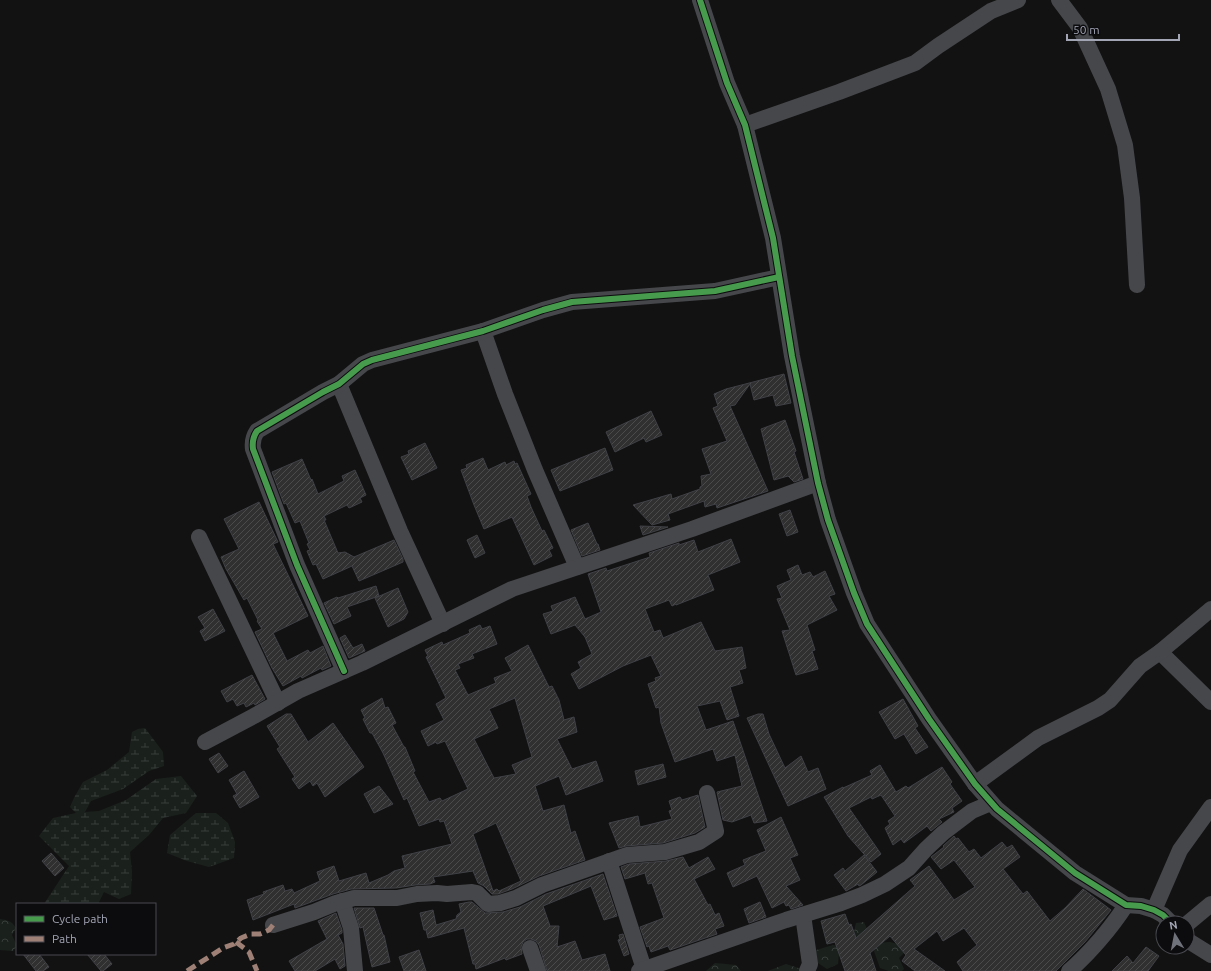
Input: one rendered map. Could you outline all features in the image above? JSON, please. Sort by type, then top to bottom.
[{"type":"street","points":[[700,0],[727,83],[745,125],[773,238],[792,356],[818,483],[828,520],[854,593],[867,624],[929,719],[975,784],[997,809],[1075,873],[1126,905],[1141,906],[1154,910],[1163,915]]},
{"type":"street","points":[[745,125],[915,63],[991,11],[1018,0]]},
{"type":"street","points":[[1059,0],[1080,28],[1108,89],[1126,146],[1132,198],[1137,285]]},
{"type":"street","points":[[344,671],[297,565],[253,449],[253,437],[257,431],[339,384],[363,364],[372,360],[483,331],[543,310],[572,302],[715,291],[779,277]]},
{"type":"street","points":[[483,331],[505,394],[535,470],[577,567]]},
{"type":"street","points":[[339,384],[400,531],[443,624]]},
{"type":"street","points":[[205,742],[298,691],[443,624],[512,589],[546,579],[577,567],[692,529],[818,483]]},
{"type":"street","points":[[199,537],[278,703]]},
{"type":"street","points":[[975,784],[1038,738],[1098,708],[1110,700],[1140,666],[1160,652],[1211,608]]},
{"type":"street","points":[[1160,652],[1211,702]]},
{"type":"street","points":[[273,925],[354,898],[397,898],[417,894],[472,892],[477,893],[488,904],[500,903],[516,898],[542,885],[627,855],[665,852],[700,842],[716,831],[707,793]]},
{"type":"street","points":[[609,861],[641,970],[841,903],[885,884],[909,868],[943,833],[972,811],[991,803]]},
{"type":"street","points":[[1154,910],[1180,850],[1211,807]]},
{"type":"street","points":[[342,901],[351,928],[355,971]]},
{"type":"street","points":[[1195,917],[1211,904]]},
{"type":"street","points":[[1069,971],[1117,920],[1126,905]]},
{"type":"street","points":[[803,915],[810,964],[807,971]]},
{"type":"street","points":[[1195,945],[1211,955]]},
{"type":"street","points":[[530,948],[538,971]]},
{"type":"green space","points":[[145,728],[163,752],[164,766],[149,771],[123,789],[91,801],[85,812],[99,811],[126,800],[156,779],[181,776],[197,796],[186,813],[163,818],[149,835],[130,852],[132,872],[131,894],[119,899],[104,892],[98,903],[45,903],[69,866],[39,836],[53,818],[76,813],[70,807],[83,782],[107,770],[129,752],[132,732]]},
{"type":"green space","points":[[196,813],[216,813],[228,823],[235,842],[234,858],[209,867],[187,861],[167,853],[170,835]]},
{"type":"green space","points":[[0,919],[9,921],[16,928],[12,935],[16,947],[13,951],[0,950]]},
{"type":"green space","points":[[864,922],[872,941],[851,946],[839,953],[838,964],[827,969],[815,961],[813,951],[833,945],[838,946],[853,936],[856,923]]},
{"type":"green space","points":[[890,942],[905,946],[906,951],[899,958],[904,969],[902,971],[889,971],[880,968],[874,951],[877,943]]},
{"type":"green space","points":[[715,963],[736,965],[741,971],[706,971]]},
{"type":"green space","points":[[786,964],[803,971],[768,971]]},
{"type":"building","points":[[784,374],[791,403],[776,406],[773,395],[754,400],[750,384],[735,405],[730,406],[768,491],[717,508],[716,504],[705,507],[704,501],[668,514],[670,520],[652,525],[633,505],[671,494],[672,499],[700,489],[702,486],[701,476],[711,474],[702,449],[727,441],[713,408],[718,406],[714,394],[726,389]]},
{"type":"building","points":[[651,411],[662,435],[646,442],[644,438],[615,452],[606,432]]},
{"type":"building","points":[[785,420],[796,451],[794,452],[803,479],[794,482],[788,476],[774,480],[761,429]]},
{"type":"building","points":[[425,443],[437,468],[412,480],[401,457],[409,454],[408,451]]},
{"type":"building","points":[[605,448],[613,470],[560,491],[551,470]]},
{"type":"building","points":[[483,458],[488,470],[505,462],[506,465],[514,461],[515,464],[517,463],[531,494],[527,496],[531,507],[542,531],[544,530],[553,548],[549,550],[552,556],[534,565],[512,517],[484,529],[461,470],[467,468],[466,465]]},
{"type":"building","points":[[302,459],[318,494],[344,481],[342,476],[355,470],[366,495],[360,498],[362,502],[349,508],[347,505],[324,516],[326,520],[324,520],[338,553],[345,552],[354,557],[394,540],[403,562],[359,581],[352,566],[323,579],[316,564],[313,565],[307,551],[310,550],[307,544],[309,543],[300,521],[295,523],[286,503],[284,504],[272,472]]},
{"type":"building","points":[[259,502],[278,542],[273,544],[308,616],[273,633],[287,661],[308,650],[310,653],[323,646],[331,666],[322,670],[321,668],[302,678],[301,676],[283,686],[272,668],[255,632],[262,629],[257,621],[258,620],[247,598],[244,600],[226,569],[221,557],[239,549],[224,519]]},
{"type":"building","points":[[790,510],[798,532],[787,536],[779,514]]},
{"type":"building","points":[[588,523],[600,550],[582,556],[571,530]]},
{"type":"building","points":[[640,526],[668,527],[643,535]]},
{"type":"building","points":[[477,535],[485,553],[475,558],[467,540]]},
{"type":"building","points":[[731,539],[740,562],[708,575],[714,590],[676,605],[672,606],[669,600],[645,609],[654,632],[660,630],[663,638],[701,622],[715,651],[742,647],[746,668],[739,670],[743,683],[730,687],[739,716],[727,720],[720,701],[697,706],[706,730],[733,721],[767,821],[754,823],[751,815],[732,822],[723,820],[717,792],[742,786],[735,755],[717,761],[713,749],[675,762],[661,723],[659,707],[656,708],[648,684],[656,681],[655,678],[661,676],[651,655],[623,666],[579,689],[571,674],[581,668],[578,662],[592,654],[585,637],[575,625],[551,634],[543,614],[553,611],[551,606],[575,597],[585,619],[601,612],[588,574],[606,568],[607,571],[650,557],[649,553],[679,543],[679,545],[694,540],[698,552]]},
{"type":"building","points":[[798,565],[802,575],[810,572],[813,577],[825,571],[835,594],[829,596],[837,610],[807,625],[815,650],[812,651],[818,669],[796,675],[782,631],[790,630],[777,599],[782,598],[777,586],[791,580],[787,570]]},
{"type":"building","points":[[376,586],[379,596],[347,607],[351,616],[334,624],[324,603],[337,597],[338,598]]},
{"type":"building","points":[[398,588],[408,612],[404,619],[388,627],[375,598]]},
{"type":"building","points":[[213,609],[225,631],[205,641],[200,631],[205,628],[198,617]]},
{"type":"building","points":[[480,625],[482,629],[490,626],[497,644],[472,654],[474,658],[458,664],[460,668],[455,670],[468,695],[496,683],[494,678],[512,671],[505,658],[528,645],[549,687],[552,686],[559,700],[564,720],[574,717],[577,732],[557,739],[572,769],[596,761],[603,781],[566,795],[559,776],[535,786],[543,811],[564,805],[571,833],[575,831],[585,860],[539,876],[498,894],[492,894],[484,886],[478,883],[473,871],[433,877],[435,882],[430,884],[396,888],[351,889],[295,908],[294,904],[253,920],[247,900],[264,894],[263,892],[283,885],[285,891],[292,889],[294,893],[320,881],[317,872],[334,866],[339,881],[366,873],[369,883],[394,871],[405,868],[402,856],[452,844],[444,821],[440,822],[439,819],[419,826],[407,798],[404,800],[383,753],[363,719],[365,718],[361,710],[382,698],[385,708],[388,707],[396,723],[392,725],[405,747],[415,771],[413,772],[429,802],[440,798],[442,801],[468,789],[445,741],[437,744],[436,742],[428,746],[421,731],[444,720],[436,704],[446,698],[426,657],[428,656],[425,650],[442,642],[443,645],[470,633],[469,630]],"holes":[[[515,698],[532,757],[512,765],[516,774],[494,778],[474,739],[498,728],[489,709]],[[496,823],[521,881],[499,891],[497,889],[493,891],[473,834]]]},
{"type":"building","points":[[345,635],[353,648],[362,644],[365,651],[349,658],[340,638]]},
{"type":"building","points":[[252,675],[265,699],[255,705],[254,703],[246,707],[244,703],[237,706],[233,699],[227,702],[221,691]]},
{"type":"building","points":[[903,699],[918,726],[915,728],[928,747],[916,754],[904,734],[895,739],[879,712]]},
{"type":"building","points":[[286,714],[291,714],[308,742],[333,723],[364,767],[325,797],[317,783],[313,786],[310,781],[299,789],[292,779],[295,777],[277,749],[280,747],[267,726]]},
{"type":"building","points":[[758,714],[763,714],[769,734],[785,768],[801,756],[808,772],[818,768],[826,789],[788,806],[747,718]]},
{"type":"building","points":[[219,753],[228,766],[218,773],[209,759]]},
{"type":"building","points":[[663,764],[666,777],[638,785],[635,771]]},
{"type":"building","points":[[880,765],[896,792],[906,786],[908,788],[942,767],[952,782],[950,784],[962,801],[952,808],[954,812],[939,819],[942,822],[931,831],[927,826],[904,843],[901,839],[893,845],[885,828],[890,824],[888,821],[895,816],[881,795],[872,799],[871,797],[849,808],[881,854],[871,862],[848,836],[824,797],[872,775],[870,771]]},
{"type":"building","points":[[244,771],[259,797],[240,808],[233,796],[237,794],[229,780]]},
{"type":"building","points":[[379,786],[393,804],[374,813],[364,794]]},
{"type":"building","points":[[698,795],[705,827],[695,833],[663,843],[619,848],[609,823],[638,816],[640,827],[672,819],[669,811],[672,810],[669,801],[680,797],[682,800]]},
{"type":"building","points":[[781,817],[798,855],[790,858],[800,880],[786,886],[803,905],[791,909],[789,905],[786,906],[784,902],[772,908],[757,876],[733,887],[727,873],[745,865],[743,860],[766,851],[757,830]]},
{"type":"building","points":[[954,836],[956,839],[958,838],[969,852],[974,849],[981,858],[1002,842],[1007,848],[1012,845],[1020,857],[1003,869],[1023,894],[1027,891],[1050,921],[1083,889],[1111,910],[1085,942],[1056,971],[963,971],[957,962],[977,945],[964,928],[943,941],[937,931],[914,949],[945,971],[915,971],[902,961],[906,955],[890,936],[870,953],[876,971],[845,971],[835,942],[827,944],[821,921],[845,914],[849,925],[851,924],[856,938],[915,886],[910,880],[929,866],[954,900],[975,887],[954,860],[941,869],[931,857],[944,847],[943,846]]},
{"type":"building","points":[[51,853],[64,868],[55,876],[42,861]]},
{"type":"building","points":[[864,855],[877,872],[861,885],[859,886],[858,884],[846,891],[834,875],[843,868],[845,871]]},
{"type":"building","points":[[683,857],[689,868],[708,857],[715,869],[694,879],[708,905],[710,904],[715,915],[719,913],[724,926],[715,929],[717,934],[670,950],[668,946],[651,952],[649,946],[647,947],[640,927],[664,918],[652,883],[648,884],[645,873],[625,879],[621,867],[629,864],[666,861]]},
{"type":"building","points":[[603,874],[617,916],[604,920],[591,886],[543,906],[550,926],[559,926],[557,947],[575,941],[582,960],[605,954],[610,971],[547,971],[539,945],[536,941],[531,939],[527,939],[523,942],[521,947],[522,954],[506,960],[505,958],[476,969],[475,964],[473,964],[464,928],[428,938],[426,930],[424,930],[420,913],[433,910],[436,925],[456,919],[457,915],[461,912],[459,904],[469,902],[472,902],[485,913],[503,912],[520,907],[546,894]]},
{"type":"building","points":[[760,902],[766,917],[749,923],[744,909]]},
{"type":"building","points":[[354,908],[374,908],[384,935],[390,962],[372,967],[363,927],[360,928]]},
{"type":"building","points":[[336,913],[342,930],[342,933],[338,935],[343,944],[345,966],[340,969],[335,959],[315,971],[295,971],[289,961],[327,939],[318,921]]},
{"type":"building","points":[[623,934],[629,954],[624,956],[618,940],[620,939],[619,935]]},
{"type":"building","points":[[1146,947],[1155,953],[1155,955],[1159,956],[1148,971],[1112,971],[1127,956],[1133,963]]},
{"type":"building","points":[[419,950],[426,971],[404,971],[399,957]]},
{"type":"building","points":[[24,955],[40,955],[49,967],[43,971],[36,971]]},
{"type":"building","points":[[88,955],[105,955],[112,964],[101,971]]},
{"type":"marked path","points":[[187,971],[223,948],[234,944],[241,938],[251,934],[260,934],[269,930],[273,925]]},
{"type":"marked path","points":[[236,942],[249,952],[257,971]]},
{"type":"cycle path","points":[[700,0],[727,83],[745,125],[773,238],[792,356],[818,483],[828,520],[854,593],[867,624],[929,719],[975,784],[997,809],[1075,873],[1126,905],[1141,906],[1154,910],[1163,915]]},
{"type":"cycle path","points":[[344,671],[297,565],[253,449],[253,440],[257,431],[339,384],[363,364],[372,360],[483,331],[543,310],[572,302],[715,291],[779,277]]}]
